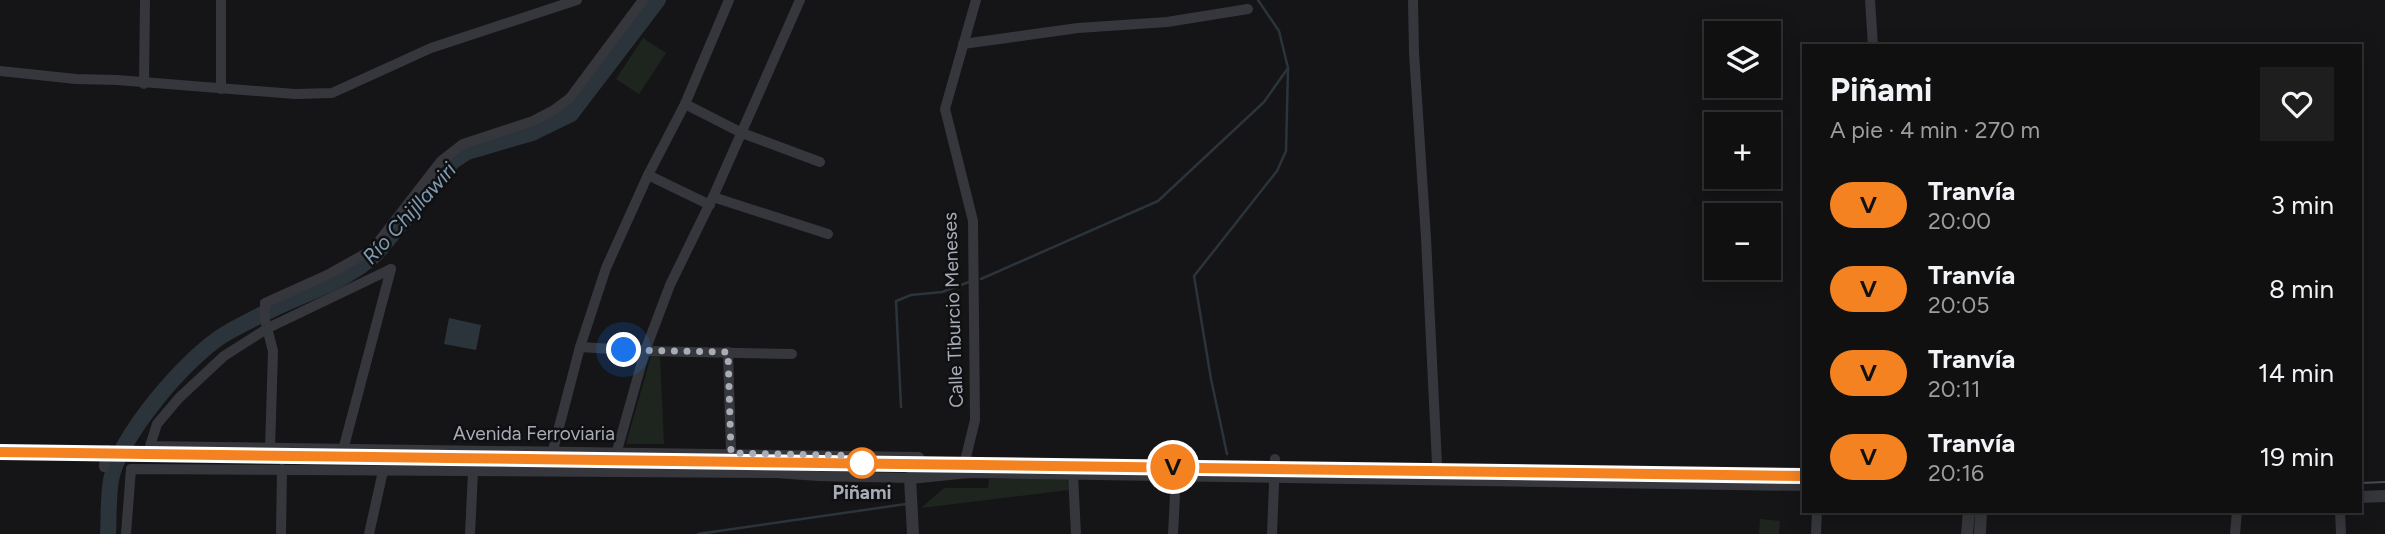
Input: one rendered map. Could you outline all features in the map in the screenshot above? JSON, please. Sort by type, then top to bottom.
[{"type":"street","points":[[144,84],[145,0]]},
{"type":"street","points":[[221,0],[221,89]]},
{"type":"street","points":[[0,71],[144,84],[295,94],[332,93],[431,48],[577,0]]},
{"type":"street","points":[[270,449],[273,351],[265,303],[327,275],[372,250],[441,161],[463,144],[533,121],[570,98],[643,0]]},
{"type":"street","points":[[554,450],[580,347],[606,268],[648,175],[685,104],[729,0]]},
{"type":"street","points":[[617,451],[645,351],[670,285],[712,201],[800,0]]},
{"type":"street","name":"Calle Tiburcio Meneses","points":[[966,457],[975,420],[973,221],[945,109],[976,0]]},
{"type":"street","points":[[1413,0],[1437,464]]},
{"type":"street","points":[[1870,0],[1873,44]]},
{"type":"street","points":[[963,44],[1078,28],[1167,22],[1248,9]]},
{"type":"street","points":[[685,104],[742,133],[820,162]]},
{"type":"street","points":[[648,175],[712,201],[828,234]]},
{"type":"street","points":[[266,319],[391,269],[343,450]]},
{"type":"street","name":"Avenida Ferroviaria","points":[[127,534],[131,469],[776,472],[818,476],[910,478],[919,457],[150,446],[158,424],[179,398],[266,319]]},
{"type":"street","points":[[580,347],[792,354]]},
{"type":"street","points":[[728,352],[731,453]]},
{"type":"street","points":[[104,467],[107,450]]},
{"type":"street","points":[[496,471],[508,450]]},
{"type":"street","points":[[1272,534],[1275,459]]},
{"type":"street","points":[[282,469],[282,534]]},
{"type":"street","points":[[369,534],[383,471]]},
{"type":"street","points":[[470,534],[473,472]]},
{"type":"street","points":[[913,534],[910,478],[969,472],[1802,485]]},
{"type":"street","points":[[1073,475],[1076,534]]},
{"type":"street","points":[[1173,534],[1175,475]]},
{"type":"street","points":[[2362,497],[2385,496]]},
{"type":"street","points":[[1816,534],[1817,513]]},
{"type":"street","points":[[1967,534],[1969,513]]},
{"type":"street","points":[[1980,534],[1982,513]]},
{"type":"street","points":[[2235,534],[2236,513]]},
{"type":"street","points":[[2340,513],[2341,534]]},
{"type":"shaded area","points":[[643,38],[666,53],[639,94],[616,79]]},
{"type":"shaded area","points":[[449,318],[481,325],[476,350],[444,344]]},
{"type":"shaded area","points":[[651,356],[660,356],[664,444],[626,444]]},
{"type":"shaded area","points":[[989,479],[1067,479],[1069,490],[921,508],[944,488],[988,488]]},
{"type":"shaded area","points":[[1760,519],[1780,521],[1779,534],[1759,534]]},
{"type":"waterway","name":"Río Chijllawiri","points":[[108,534],[110,487],[117,462],[127,442],[157,399],[192,360],[231,331],[340,279],[365,263],[376,254],[453,161],[467,152],[532,133],[571,114],[658,0]]},
{"type":"waterway","points":[[981,279],[1158,201],[1264,102],[1288,68],[1279,31],[1258,0]]},
{"type":"waterway","points":[[1227,454],[1194,276],[1277,171],[1286,151],[1288,68]]},
{"type":"waterway","points":[[901,407],[896,301],[911,295],[942,292],[969,282]]},
{"type":"waterway","points":[[698,534],[906,504]]},
{"type":"tram line","points":[[0,452],[1802,476]]},
{"type":"tram line","name":"V","points":[[0,452],[1802,476]]},
{"type":"tram line","points":[[2362,483],[2385,482]]},
{"type":"place","name":"Piñami","points":[[862,463]]},
{"type":"route","points":[[624,350],[728,352],[731,453],[872,456],[862,463]]}]
